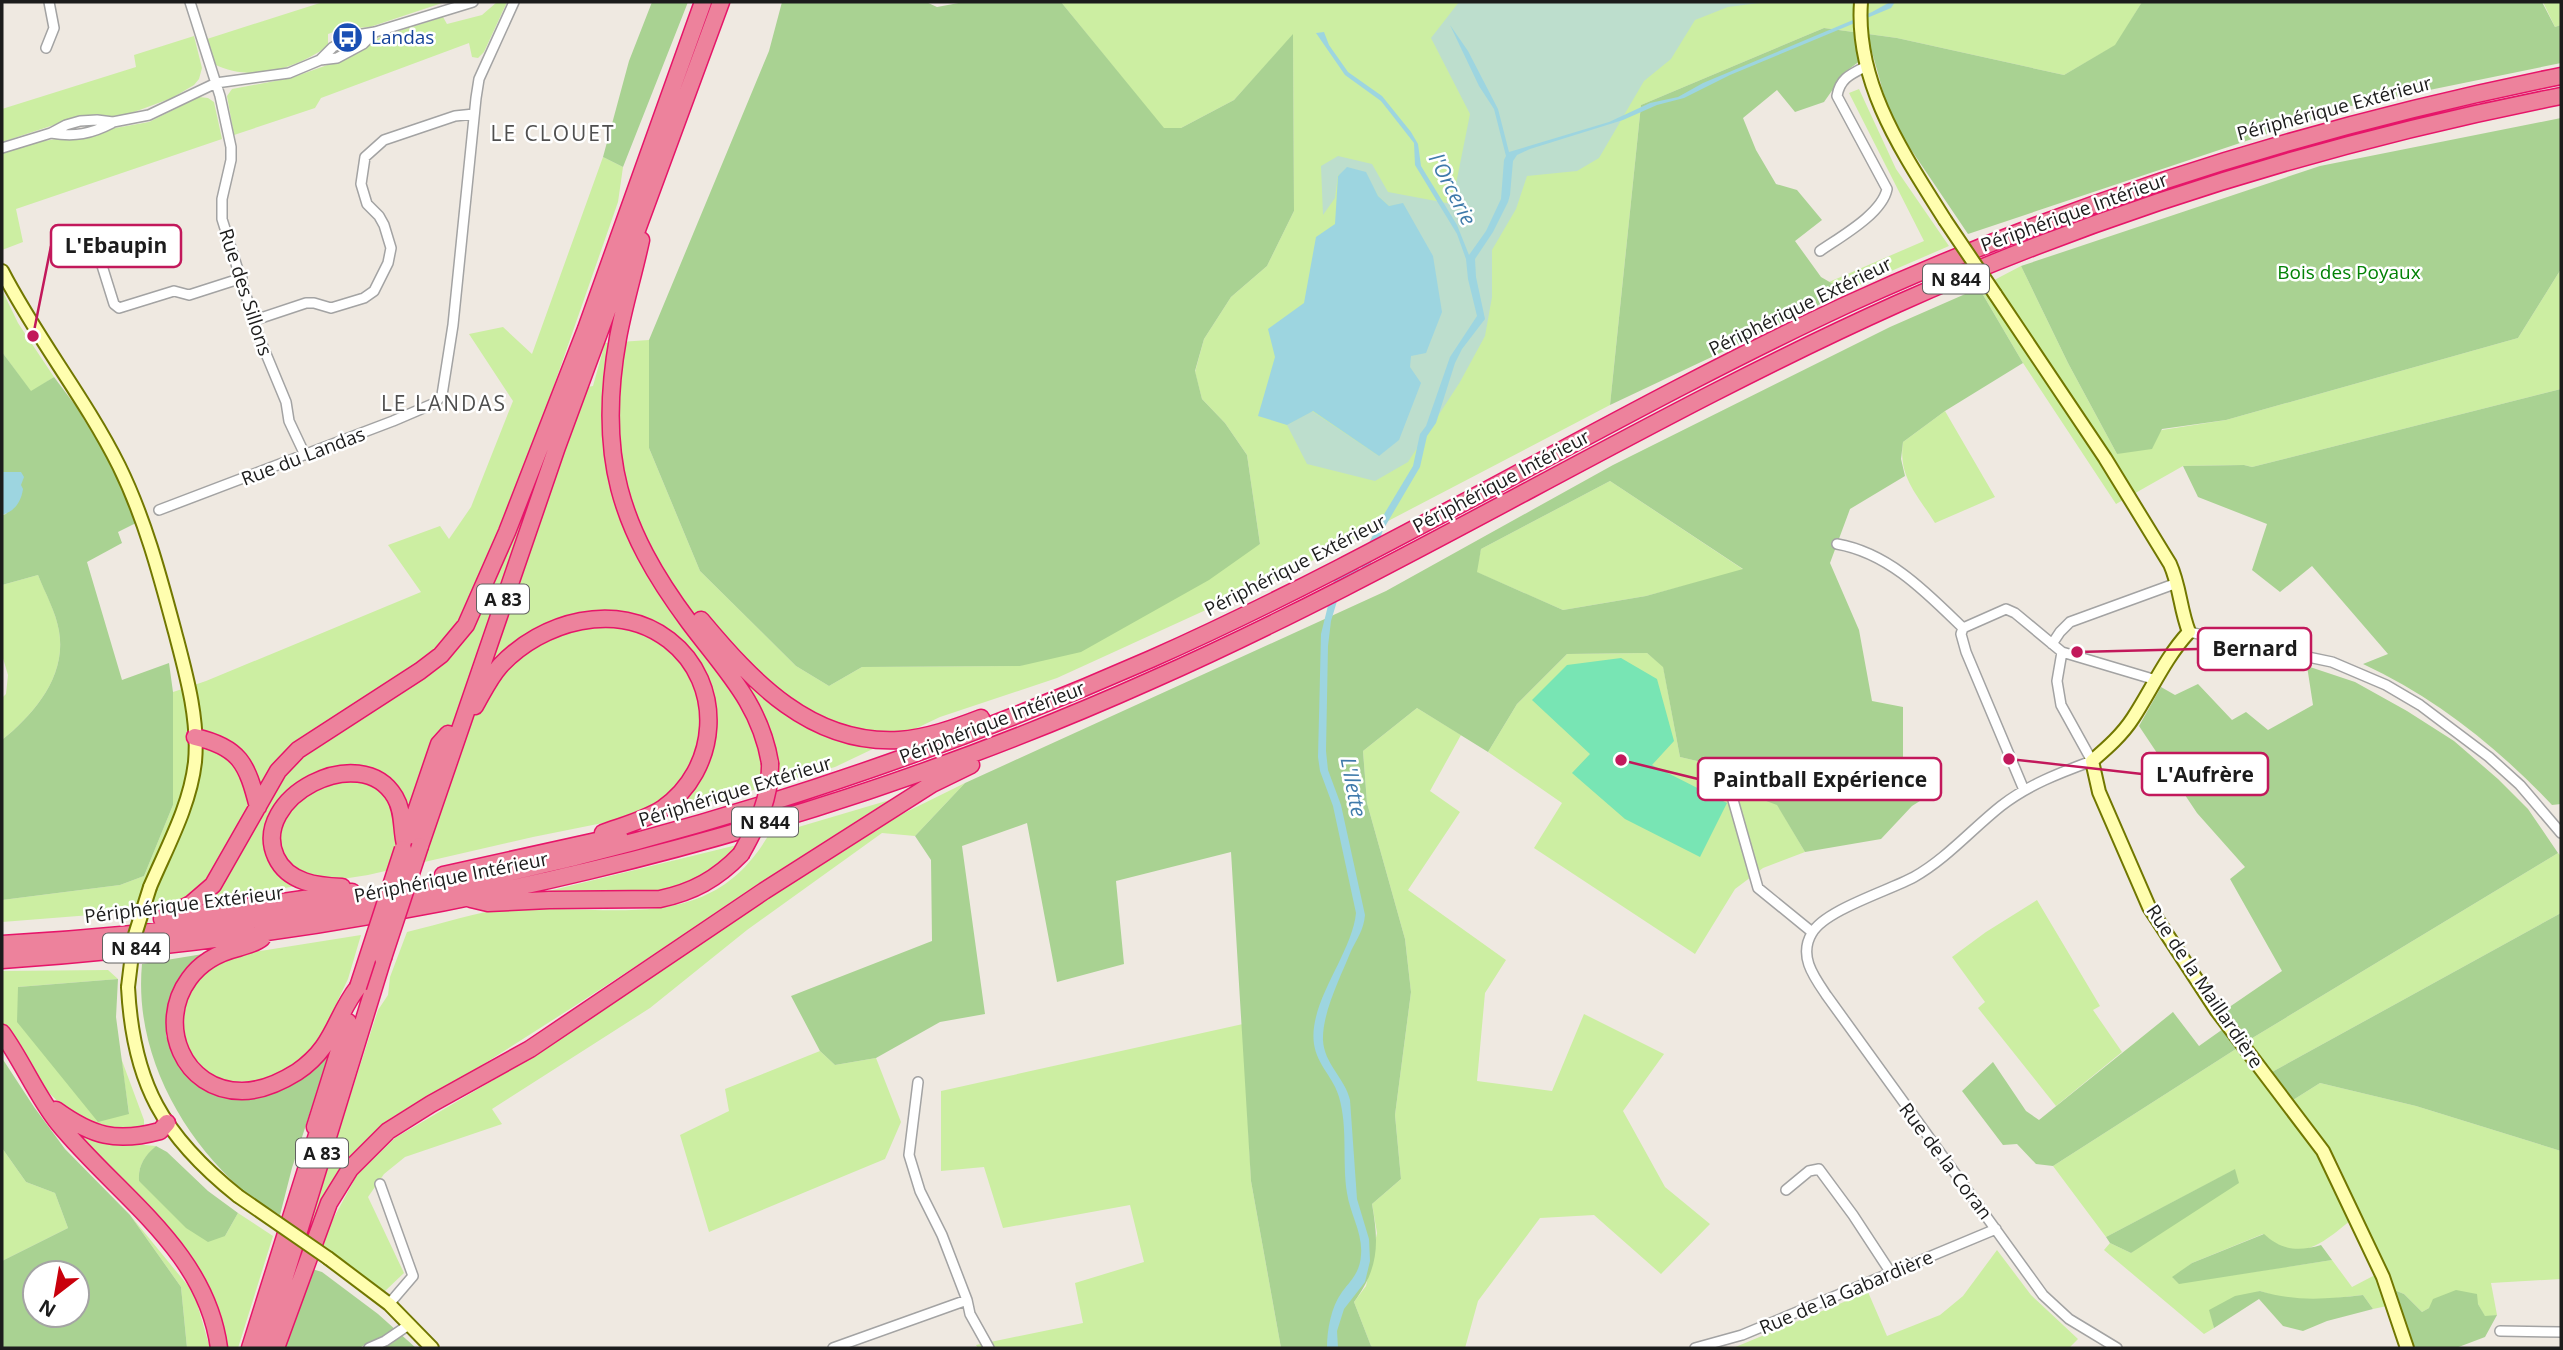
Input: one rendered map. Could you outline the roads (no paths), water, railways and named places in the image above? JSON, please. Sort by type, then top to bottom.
[{"type":"highway","points":[[562,410],[586,329],[703,2]]},
{"type":"highway","points":[[162,919],[204,896],[232,854],[278,771],[298,750],[419,671],[455,640],[466,625],[548,447],[648,203],[721,2]]},
{"type":"highway","name":"Périphérique Extérieur","points":[[2,944],[220,923],[374,900],[559,862],[706,823],[899,761],[1153,658],[1308,583],[1755,350],[1894,284],[2138,188],[2272,146],[2384,115],[2561,76]]},
{"type":"highway","name":"Périphérique Intérieur","points":[[2,960],[269,932],[466,897],[597,868],[794,814],[905,778],[1056,721],[1160,677],[1317,602],[1753,373],[1897,304],[1996,262],[2123,215],[2277,165],[2403,130],[2561,96]]},
{"type":"highway","points":[[466,897],[488,903],[525,900],[660,900],[693,890],[719,875],[741,854],[757,826],[768,792],[770,763],[761,725],[741,687],[690,623],[650,564],[625,510],[614,467],[609,431],[611,388],[617,346],[648,203]]},
{"type":"highway","name":"A 83","points":[[263,1348],[410,847],[548,447]]},
{"type":"highway","name":"A 83","points":[[410,847],[452,751],[548,447]]},
{"type":"highway","points":[[660,579],[677,591],[734,660],[767,691],[807,719],[824,727],[859,737],[898,740],[950,730],[987,716],[1010,718]]},
{"type":"highway","points":[[452,751],[461,741],[474,708],[498,668],[540,635],[568,624],[607,619],[647,627],[669,641],[692,667],[705,695],[709,711],[708,738],[701,763],[687,786],[663,808],[591,837],[580,845]]},
{"type":"highway","points":[[276,1348],[329,1203],[350,1169],[388,1131],[530,1048],[667,954],[913,796],[958,770],[1042,737],[1056,721]]},
{"type":"highway","points":[[195,737],[220,743],[237,754],[258,807]]},
{"type":"highway","points":[[303,1177],[317,1121],[358,987],[410,847],[398,803],[389,789],[371,776],[351,773],[327,778],[291,799],[279,813],[272,841],[278,862],[300,880],[321,886],[345,887],[357,892]]},
{"type":"highway","points":[[66,939],[94,926],[357,892],[446,875],[698,816],[706,823]]},
{"type":"highway","points":[[269,932],[257,943],[229,950],[208,960],[194,972],[177,998],[173,1017],[177,1045],[189,1065],[210,1082],[226,1089],[251,1090],[274,1084],[298,1071],[328,1042],[358,987]]},
{"type":"highway","name":"A 83","points":[[250,1348],[303,1177],[379,959]]},
{"type":"highway","points":[[2,1033],[56,1121],[110,1180],[142,1209],[191,1269],[206,1298],[219,1348]]},
{"type":"highway","points":[[46,1102],[78,1126],[98,1134],[123,1138],[142,1136],[160,1131],[167,1123]]},
{"type":"street","points":[[46,48],[54,28],[49,2]]},
{"type":"street","name":"Rue des Sillons","points":[[190,2],[216,83],[231,147],[221,212],[259,337],[286,402],[289,421],[305,455]]},
{"type":"street","points":[[439,11],[452,2]]},
{"type":"street","points":[[2,148],[51,133],[83,135],[113,122],[149,115],[216,83],[289,73],[320,60],[337,58],[350,52],[375,32],[473,2]]},
{"type":"street","points":[[255,320],[306,303],[331,308],[364,298],[374,291],[391,256],[383,225],[379,216],[367,204],[361,184],[365,157],[384,140],[455,116],[474,114],[479,79],[514,2]]},
{"type":"street","points":[[1861,13],[1867,66],[1886,123],[1945,220],[2116,475],[2170,564],[2189,632]]},
{"type":"street","points":[[1820,251],[1869,215],[1885,198],[1887,189],[1836,96],[1839,85],[1846,76],[1867,66]]},
{"type":"street","name":"Rue du Landas","points":[[159,510],[435,403],[442,395],[453,325],[474,114]]},
{"type":"street","points":[[99,231],[94,240],[114,304],[120,309],[174,291],[189,295],[242,278]]},
{"type":"street","points":[[2,271],[41,341],[89,412],[118,465],[143,519],[185,666],[195,737],[195,761],[187,796],[150,887],[134,938],[128,987],[134,1044],[144,1080],[167,1123],[206,1171],[389,1304],[432,1348]]},
{"type":"street","points":[[1837,544],[1866,552],[1894,568],[1963,628]]},
{"type":"street","points":[[2052,645],[2070,622],[2177,583]]},
{"type":"street","points":[[1963,628],[2006,609],[2015,613],[2062,652],[2155,680]]},
{"type":"street","points":[[1963,628],[1961,635],[1966,652],[2024,790]]},
{"type":"street","points":[[1733,800],[1758,888],[1812,932],[1831,915],[1924,870],[1995,810],[2024,790],[2048,777],[2092,761],[2122,733],[2175,647],[2189,632]]},
{"type":"street","points":[[2189,632],[2332,662],[2386,685],[2420,705],[2489,757],[2520,785],[2561,833]]},
{"type":"street","points":[[2062,652],[2057,681],[2061,705],[2092,761]]},
{"type":"street","name":"Rue de la Maillardière","points":[[2092,761],[2099,792],[2148,907],[2217,1011],[2323,1151],[2383,1277],[2407,1348]]},
{"type":"street","name":"Rue de la Coran","points":[[1812,932],[1807,947],[1809,967],[1827,996],[2043,1296],[2069,1319],[2118,1348]]},
{"type":"street","points":[[918,1082],[909,1155],[920,1191],[942,1234],[970,1314],[989,1348]]},
{"type":"street","points":[[1786,1190],[1809,1171],[1819,1169],[1891,1273]]},
{"type":"street","points":[[380,1184],[413,1276],[389,1304]]},
{"type":"street","name":"Rue de la Gabardière","points":[[1695,1348],[1742,1335],[1996,1229]]},
{"type":"street","points":[[833,1348],[967,1300]]},
{"type":"street","points":[[369,1348],[410,1324]]},
{"type":"street","points":[[2500,1331],[2561,1332]]},
{"type":"water","points":[[1895,2],[1891,8],[1730,75],[1684,98],[1530,149],[1517,155],[1513,161],[1508,202],[1475,259],[1485,319],[1462,349],[1455,363],[1436,423],[1427,436],[1420,467],[1383,530],[1366,577],[1352,575],[1344,578],[1331,621],[1328,646],[1328,770],[1341,805],[1365,915],[1362,929],[1337,983],[1326,1018],[1323,1040],[1327,1056],[1350,1100],[1357,1199],[1369,1239],[1370,1261],[1365,1282],[1344,1309],[1337,1331],[1338,1348],[1327,1348],[1332,1312],[1338,1298],[1357,1271],[1361,1247],[1347,1193],[1342,1109],[1337,1090],[1318,1058],[1314,1044],[1317,1012],[1347,945],[1356,913],[1333,806],[1320,771],[1318,757],[1321,634],[1336,573],[1344,569],[1361,569],[1369,543],[1380,521],[1413,466],[1420,434],[1426,426],[1450,357],[1477,316],[1466,259],[1457,234],[1415,165],[1414,143],[1381,101],[1345,75],[1316,33],[1324,32],[1329,45],[1348,72],[1382,96],[1411,132],[1418,144],[1421,166],[1457,225],[1469,255],[1486,231],[1501,199],[1506,156],[1494,109],[1479,86],[1450,25],[1468,51],[1498,109],[1509,152],[1609,122],[1650,103],[1678,97],[1703,83]]},
{"type":"water","points":[[1347,167],[1366,172],[1378,196],[1389,206],[1403,203],[1433,256],[1442,312],[1426,353],[1411,356],[1410,367],[1421,383],[1399,440],[1379,456],[1313,411],[1287,425],[1258,416],[1275,357],[1268,329],[1304,303],[1316,237],[1335,224],[1338,176]]},
{"type":"water","points":[[2,472],[21,472],[24,477],[19,502],[2,515]]},
{"type":"place","name":"Landas","points":[[348,37]]},
{"type":"place","name":"L'Ebaupin","points":[[33,336]]},
{"type":"place","name":"Bernard","points":[[2077,652]]},
{"type":"place","name":"L'Aufrère","points":[[2009,759]]},
{"type":"place","name":"Paintball Expérience","points":[[1621,760]]},
{"type":"district","name":"LE CLOUET","points":[[553,133]]},
{"type":"district","name":"LE LANDAS","points":[[444,403]]},
{"type":"water label","name":"l'Orcerie","points":[[1453,189]]},
{"type":"water label","name":"L'Ilette","points":[[1354,787]]},
{"type":"park label","name":"Bois des Poyaux","points":[[2349,272]]}]
